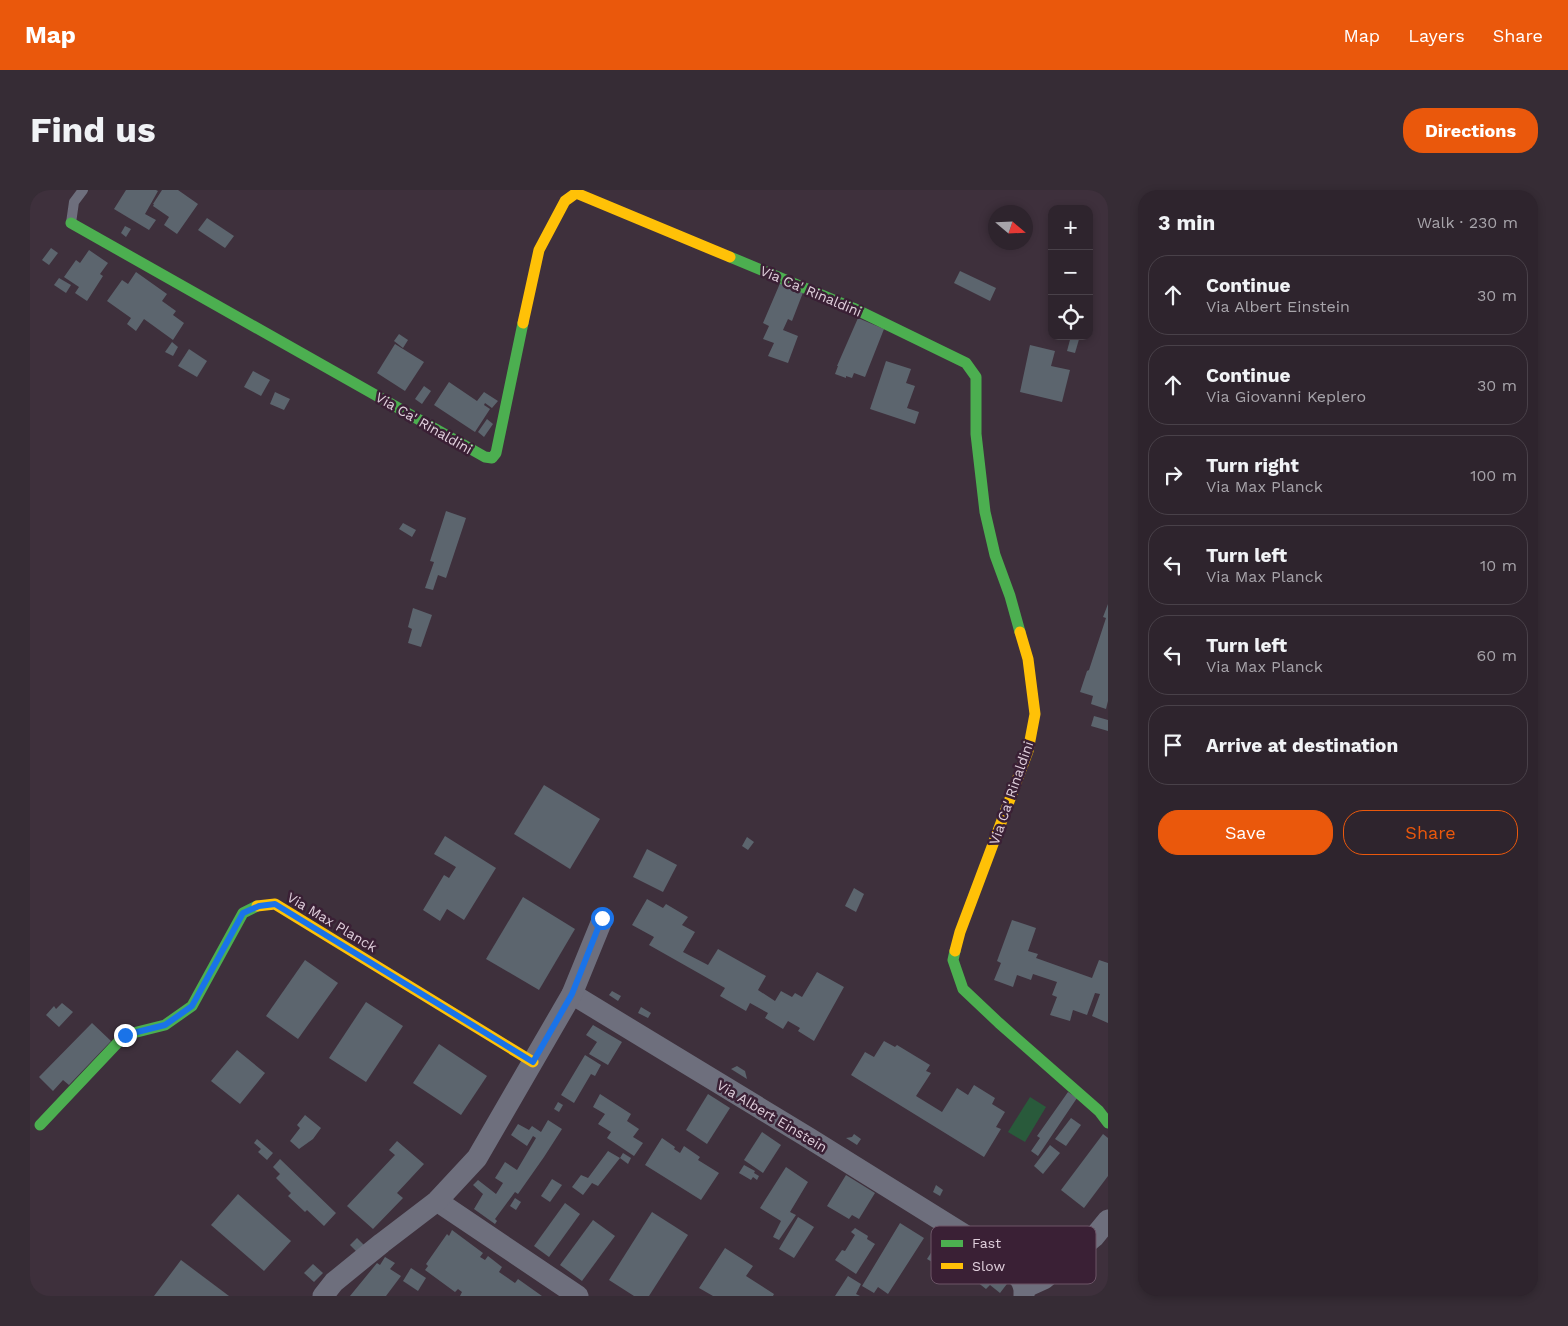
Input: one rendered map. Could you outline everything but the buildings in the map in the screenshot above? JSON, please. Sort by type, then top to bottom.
[{"type":"street","name":"Via Ca' Rinaldini","points":[[72,224],[485,457],[492,458],[496,452],[539,250],[565,201],[576,191],[853,308],[966,363],[976,377],[976,434],[985,512],[995,555],[1010,596],[1028,659],[1035,714],[1028,751],[960,932],[953,960],[963,989],[1099,1111],[1108,1123]]},
{"type":"street","name":"Via Max Planck","points":[[40,1125],[125,1035],[165,1025],[192,1006],[243,913],[259,906],[275,904],[533,1062]]},
{"type":"street","points":[[323,1296],[334,1282],[438,1201],[477,1158],[572,994],[602,918]]},
{"type":"street","name":"Via Albert Einstein","points":[[572,994],[950,1226]]},
{"type":"street","points":[[438,1201],[578,1296]]},
{"type":"street","points":[[1096,1235],[1108,1220]]},
{"type":"street","points":[[1024,1292],[1037,1284]]},
{"type":"lane","points":[[72,224],[74,202],[83,190]]},
{"type":"shaded area","points":[[1030,1097],[1046,1107],[1025,1142],[1008,1132]]},
{"type":"traffic: fast","points":[[71,223],[485,457],[492,458],[496,453],[523,323]]},
{"type":"traffic: fast","points":[[730,257],[853,308],[966,363],[976,377],[976,434],[985,512],[995,555],[1010,596],[1020,632]]},
{"type":"traffic: fast","points":[[40,1125],[125,1035],[165,1025],[192,1006],[243,913],[257,906]]},
{"type":"traffic: fast","points":[[955,951],[953,960],[963,989],[1099,1111],[1108,1123]]},
{"type":"traffic: slow","points":[[523,323],[539,250],[565,201],[576,193],[730,257]]},
{"type":"traffic: slow","points":[[955,951],[960,932],[1028,751],[1035,714],[1028,659],[1020,632]]},
{"type":"traffic: slow","points":[[257,906],[275,904],[533,1062]]},
{"type":"route","points":[[125,1035],[165,1025],[192,1006],[243,913],[259,906],[275,904],[533,1062],[572,994],[602,918]]}]
